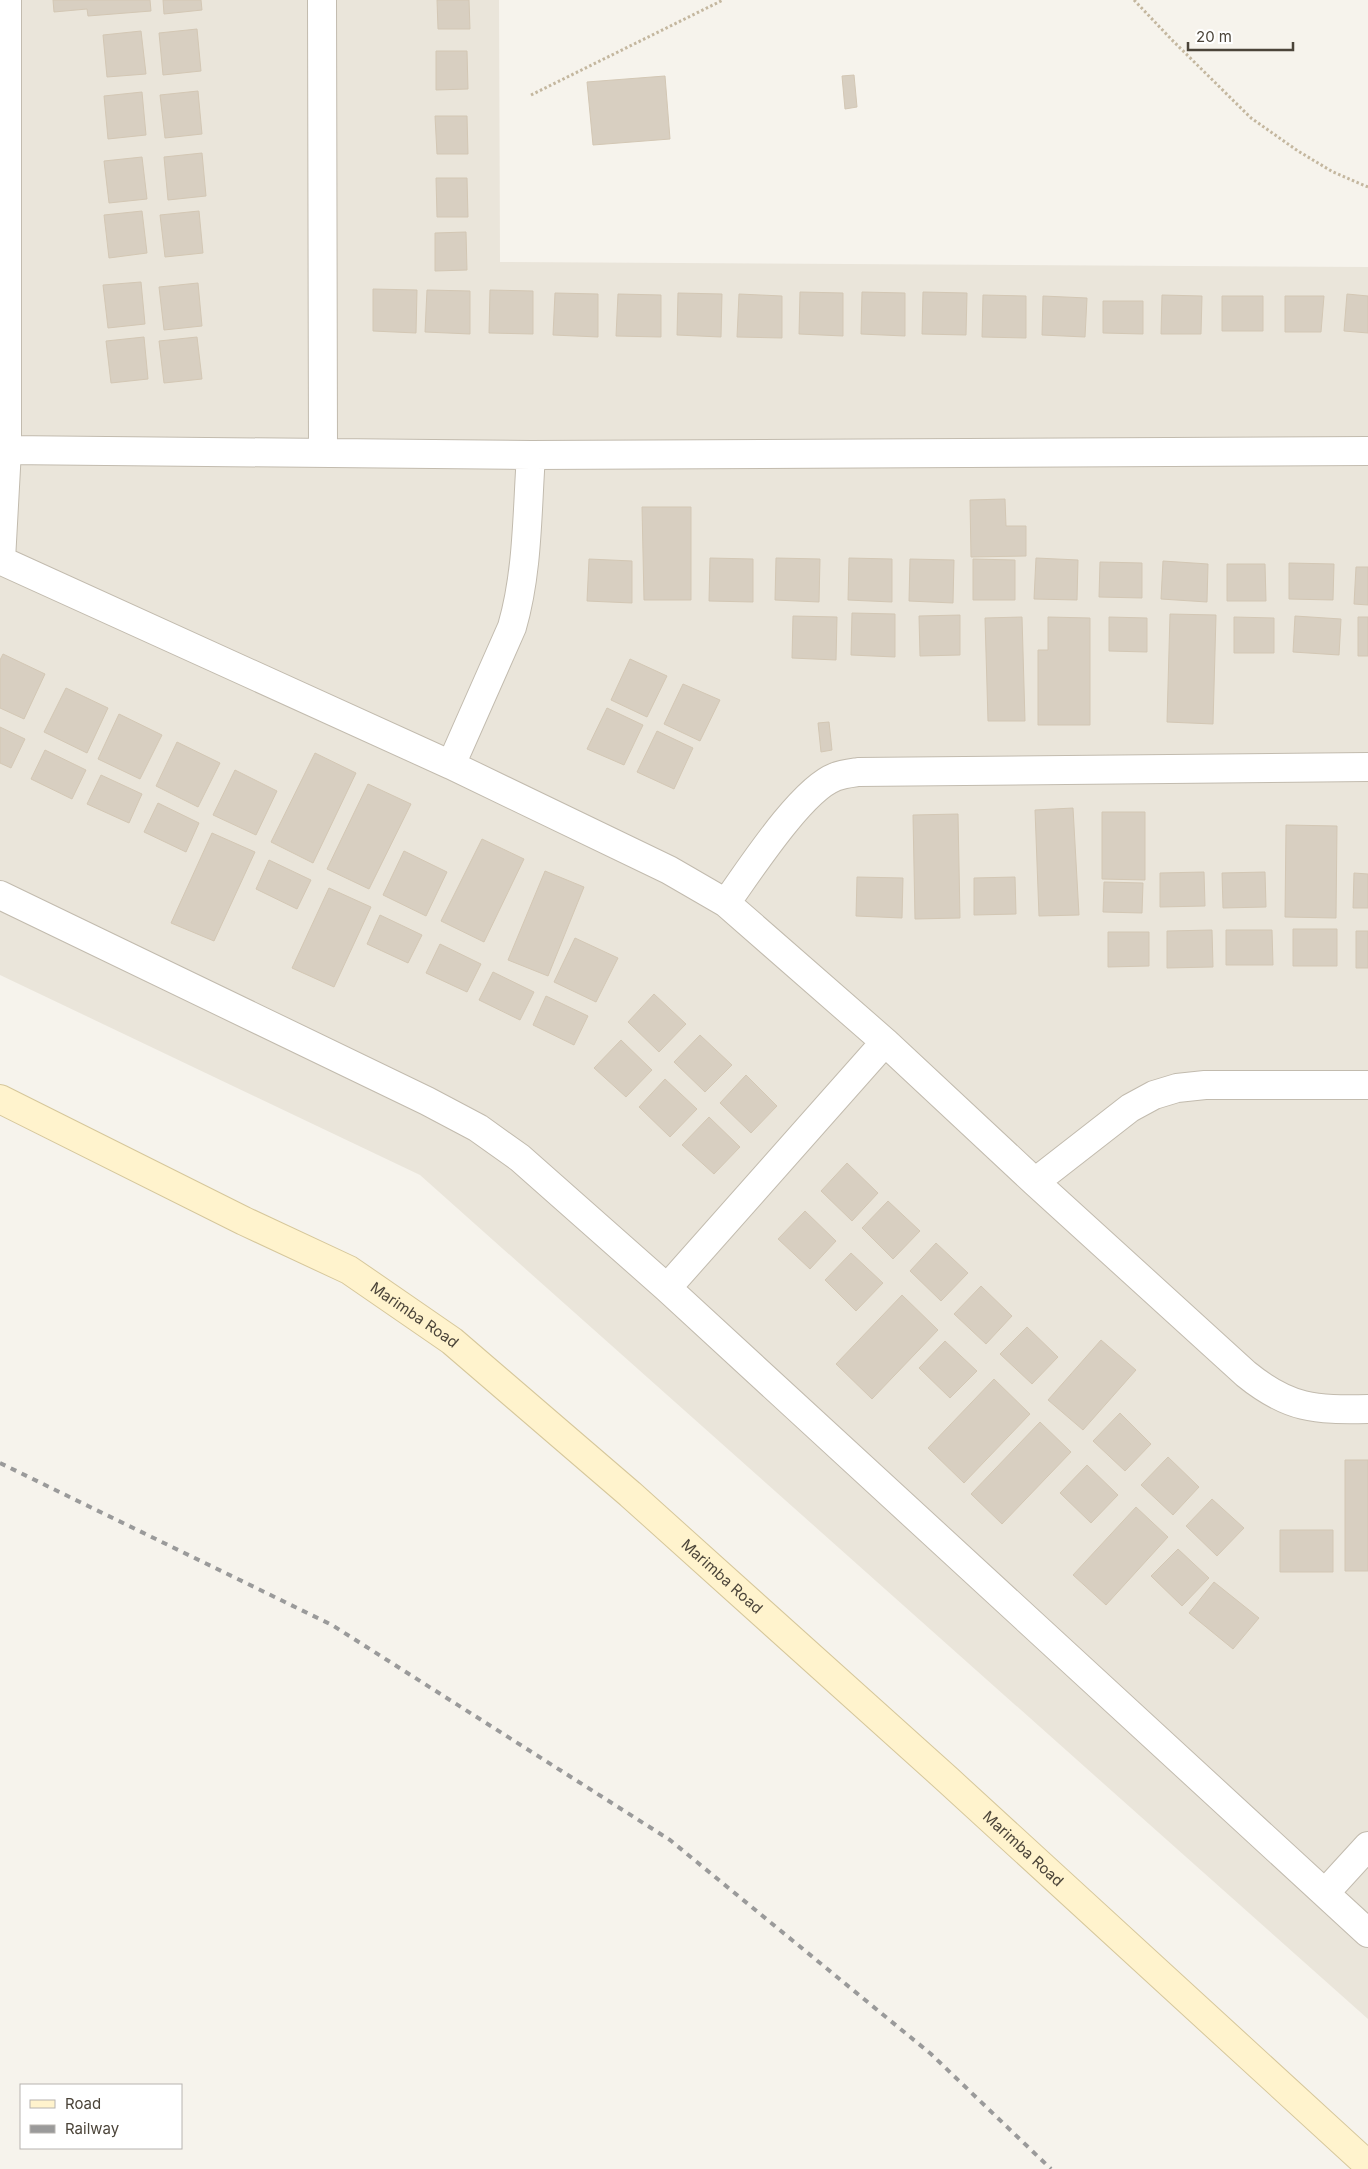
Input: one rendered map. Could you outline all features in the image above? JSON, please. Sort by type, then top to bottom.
[{"type":"street","points":[[7,0],[7,450],[0,560],[450,765],[669,870],[726,903],[885,1042],[1035,1182],[1265,1390],[1285,1400],[1309,1407],[1368,1409]]},
{"type":"street","points":[[322,0],[323,452]]},
{"type":"street","points":[[7,450],[531,455],[1368,451]]},
{"type":"street","points":[[450,765],[512,627],[519,604],[531,455]]},
{"type":"street","points":[[726,903],[799,805],[835,777],[858,772],[1368,767]]},
{"type":"street","points":[[0,895],[427,1100],[478,1128],[520,1158],[667,1288],[1368,1933]]},
{"type":"street","points":[[667,1288],[885,1042]]},
{"type":"street","points":[[1035,1182],[1130,1108],[1154,1095],[1177,1088],[1205,1085],[1368,1085]]},
{"type":"street","name":"Marimba Road","points":[[0,1099],[244,1221],[349,1270],[452,1341],[630,1494],[948,1780],[1368,2165]]},
{"type":"street","points":[[1325,1893],[1368,1846]]},
{"type":"path","points":[[531,95],[723,0]]},
{"type":"path","points":[[1134,0],[1171,40],[1251,118],[1298,151],[1333,172],[1368,187]]},
{"type":"shaded area","points":[[0,0],[499,0],[500,262],[1368,267],[1368,2019],[420,1175],[0,975]]},
{"type":"building","points":[[53,0],[150,0],[151,11],[88,16],[87,9],[54,12]]},
{"type":"building","points":[[163,0],[201,0],[202,10],[164,14]]},
{"type":"building","points":[[437,0],[469,0],[470,29],[438,29]]},
{"type":"building","points":[[197,29],[201,71],[163,75],[159,33]]},
{"type":"building","points":[[141,31],[146,74],[107,77],[103,35]]},
{"type":"building","points":[[436,51],[467,51],[468,89],[436,90]]},
{"type":"building","points":[[854,75],[857,107],[845,109],[842,76]]},
{"type":"building","points":[[665,76],[670,139],[593,145],[587,82]]},
{"type":"building","points":[[198,91],[202,134],[165,138],[160,95]]},
{"type":"building","points":[[142,92],[146,135],[108,139],[104,96]]},
{"type":"building","points":[[435,116],[467,116],[468,154],[437,154]]},
{"type":"building","points":[[202,153],[206,196],[168,200],[164,157]]},
{"type":"building","points":[[142,157],[147,199],[109,203],[104,161]]},
{"type":"building","points":[[436,178],[467,178],[468,217],[437,217]]},
{"type":"building","points":[[142,211],[147,253],[109,258],[104,215]]},
{"type":"building","points":[[199,211],[203,253],[165,257],[160,215]]},
{"type":"building","points":[[466,232],[467,270],[435,271],[435,233]]},
{"type":"building","points":[[141,282],[145,324],[108,328],[103,285]]},
{"type":"building","points":[[198,283],[202,326],[164,330],[159,287]]},
{"type":"building","points":[[373,289],[417,290],[416,333],[373,331]]},
{"type":"building","points":[[427,290],[470,291],[470,334],[425,332]]},
{"type":"building","points":[[490,290],[533,291],[533,334],[489,333]]},
{"type":"building","points":[[800,292],[843,293],[843,336],[799,334]]},
{"type":"building","points":[[862,292],[905,293],[905,336],[861,334]]},
{"type":"building","points":[[923,292],[967,293],[966,335],[922,334]]},
{"type":"building","points":[[555,293],[598,294],[598,337],[553,335]]},
{"type":"building","points":[[678,293],[722,294],[721,337],[677,335]]},
{"type":"building","points":[[618,294],[661,295],[661,337],[616,336]]},
{"type":"building","points":[[739,294],[782,296],[782,338],[737,337]]},
{"type":"building","points":[[1347,294],[1368,296],[1368,333],[1344,331]]},
{"type":"building","points":[[983,295],[1026,296],[1026,338],[982,337]]},
{"type":"building","points":[[1162,295],[1202,296],[1201,334],[1161,334]]},
{"type":"building","points":[[1043,296],[1087,298],[1085,337],[1042,335]]},
{"type":"building","points":[[1222,296],[1263,296],[1263,331],[1222,331]]},
{"type":"building","points":[[1285,296],[1324,296],[1321,332],[1285,332]]},
{"type":"building","points":[[1103,301],[1143,301],[1143,334],[1103,333]]},
{"type":"building","points":[[144,337],[148,379],[111,383],[106,341]]},
{"type":"building","points":[[197,337],[202,379],[164,383],[159,341]]},
{"type":"building","points":[[1005,499],[1006,526],[1026,526],[1026,556],[971,557],[970,500]]},
{"type":"building","points":[[642,507],[691,507],[691,600],[644,600]]},
{"type":"building","points":[[710,558],[753,559],[753,602],[709,601]]},
{"type":"building","points":[[776,558],[820,559],[819,602],[775,600]]},
{"type":"building","points":[[849,558],[892,559],[892,602],[848,600]]},
{"type":"building","points":[[1036,558],[1078,560],[1077,600],[1034,599]]},
{"type":"building","points":[[589,559],[632,561],[632,603],[587,601]]},
{"type":"building","points":[[910,559],[954,560],[953,603],[909,601]]},
{"type":"building","points":[[973,559],[1015,560],[1015,600],[973,600]]},
{"type":"building","points":[[1163,561],[1208,564],[1207,602],[1161,599]]},
{"type":"building","points":[[1100,562],[1142,563],[1142,598],[1099,597]]},
{"type":"building","points":[[1289,563],[1334,564],[1333,600],[1289,599]]},
{"type":"building","points":[[1227,564],[1265,564],[1266,601],[1227,601]]},
{"type":"building","points":[[1356,567],[1368,567],[1368,605],[1354,604]]},
{"type":"building","points":[[852,613],[895,614],[895,657],[851,655]]},
{"type":"building","points":[[1170,614],[1216,615],[1213,724],[1167,722]]},
{"type":"building","points":[[960,615],[960,655],[920,656],[919,616]]},
{"type":"building","points":[[793,616],[837,617],[836,660],[792,658]]},
{"type":"building","points":[[1295,616],[1341,619],[1339,655],[1293,652]]},
{"type":"building","points":[[1022,617],[1025,721],[988,721],[985,618]]},
{"type":"building","points":[[1048,617],[1090,618],[1090,725],[1038,725],[1038,650],[1048,650]]},
{"type":"building","points":[[1109,617],[1147,618],[1147,652],[1109,651]]},
{"type":"building","points":[[1234,617],[1274,618],[1274,653],[1234,653]]},
{"type":"building","points":[[1358,617],[1368,617],[1368,656],[1358,656]]},
{"type":"building","points":[[3,654],[45,674],[24,719],[0,708],[0,660]]},
{"type":"building","points":[[630,659],[667,676],[647,717],[611,700]]},
{"type":"building","points":[[683,684],[720,700],[700,741],[664,724]]},
{"type":"building","points":[[66,688],[108,708],[87,753],[44,732]]},
{"type":"building","points":[[607,708],[643,725],[624,765],[587,749]]},
{"type":"building","points":[[119,714],[162,735],[140,779],[98,759]]},
{"type":"building","points":[[829,722],[832,750],[821,752],[818,723]]},
{"type":"building","points":[[0,727],[25,739],[11,768],[0,763]]},
{"type":"building","points":[[657,731],[693,748],[674,789],[637,772]]},
{"type":"building","points":[[177,742],[220,763],[198,807],[156,786]]},
{"type":"building","points":[[45,750],[86,770],[72,799],[31,779]]},
{"type":"building","points":[[315,753],[356,773],[313,863],[271,842]]},
{"type":"building","points":[[235,770],[277,791],[256,835],[213,815]]},
{"type":"building","points":[[101,775],[142,794],[129,823],[87,804]]},
{"type":"building","points":[[368,784],[411,804],[369,889],[327,869]]},
{"type":"building","points":[[158,803],[199,823],[186,852],[144,832]]},
{"type":"building","points":[[1073,808],[1079,915],[1039,916],[1035,810]]},
{"type":"building","points":[[1102,812],[1145,812],[1145,880],[1102,879]]},
{"type":"building","points":[[958,814],[960,918],[915,919],[913,815]]},
{"type":"building","points":[[1286,825],[1337,826],[1336,918],[1285,917]]},
{"type":"building","points":[[212,833],[255,852],[214,941],[171,923]]},
{"type":"building","points":[[482,839],[524,859],[484,942],[441,921]]},
{"type":"building","points":[[404,851],[447,872],[426,916],[383,895]]},
{"type":"building","points":[[269,860],[311,880],[297,909],[256,889]]},
{"type":"building","points":[[545,871],[584,887],[548,976],[508,960]]},
{"type":"building","points":[[1204,872],[1205,906],[1160,907],[1160,873]]},
{"type":"building","points":[[1265,872],[1266,907],[1223,908],[1222,873]]},
{"type":"building","points":[[1354,873],[1368,874],[1368,908],[1353,908]]},
{"type":"building","points":[[857,877],[903,878],[902,918],[856,916]]},
{"type":"building","points":[[1015,877],[1016,914],[974,915],[974,878]]},
{"type":"building","points":[[1104,882],[1143,883],[1142,913],[1103,912]]},
{"type":"building","points":[[329,888],[371,907],[334,987],[292,968]]},
{"type":"building","points":[[380,915],[422,935],[408,963],[367,944]]},
{"type":"building","points":[[1293,929],[1337,929],[1337,966],[1293,966]]},
{"type":"building","points":[[1212,930],[1213,967],[1167,968],[1167,931]]},
{"type":"building","points":[[1226,930],[1272,930],[1273,965],[1226,965]]},
{"type":"building","points":[[1356,931],[1368,931],[1368,968],[1356,968]]},
{"type":"building","points":[[1108,932],[1149,932],[1149,966],[1108,967]]},
{"type":"building","points":[[575,938],[618,958],[596,1002],[554,982]]},
{"type":"building","points":[[440,944],[481,964],[467,992],[426,973]]},
{"type":"building","points":[[493,972],[534,992],[520,1020],[479,1000]]},
{"type":"building","points":[[654,994],[686,1024],[659,1052],[628,1022]]},
{"type":"building","points":[[546,996],[588,1016],[574,1045],[533,1025]]},
{"type":"building","points":[[700,1035],[732,1065],[705,1092],[674,1062]]},
{"type":"building","points":[[621,1040],[652,1070],[626,1097],[594,1068]]},
{"type":"building","points":[[746,1075],[777,1106],[751,1133],[720,1103]]},
{"type":"building","points":[[665,1079],[697,1109],[670,1137],[639,1107]]},
{"type":"building","points":[[709,1117],[740,1147],[714,1174],[682,1145]]},
{"type":"building","points":[[847,1163],[878,1193],[852,1221],[821,1191]]},
{"type":"building","points":[[888,1201],[920,1231],[893,1259],[862,1228]]},
{"type":"building","points":[[805,1211],[836,1241],[810,1269],[778,1239]]},
{"type":"building","points":[[936,1243],[968,1273],[941,1301],[910,1271]]},
{"type":"building","points":[[851,1253],[883,1283],[856,1311],[825,1280]]},
{"type":"building","points":[[981,1286],[1012,1316],[986,1344],[954,1314]]},
{"type":"building","points":[[902,1295],[938,1330],[872,1399],[836,1364]]},
{"type":"building","points":[[1027,1327],[1058,1357],[1032,1384],[1000,1354]]},
{"type":"building","points":[[1101,1340],[1136,1370],[1083,1430],[1048,1400]]},
{"type":"building","points":[[945,1341],[977,1371],[950,1398],[919,1368]]},
{"type":"building","points":[[994,1379],[1030,1414],[964,1483],[928,1448]]},
{"type":"building","points":[[1120,1413],[1151,1444],[1125,1471],[1093,1441]]},
{"type":"building","points":[[1040,1422],[1071,1452],[1002,1524],[971,1494]]},
{"type":"building","points":[[1168,1457],[1199,1487],[1173,1515],[1141,1485]]},
{"type":"building","points":[[1345,1460],[1368,1460],[1368,1571],[1345,1571]]},
{"type":"building","points":[[1087,1465],[1118,1495],[1091,1523],[1060,1493]]},
{"type":"building","points":[[1212,1499],[1244,1528],[1217,1556],[1186,1526]]},
{"type":"building","points":[[1136,1507],[1168,1537],[1106,1605],[1073,1575]]},
{"type":"building","points":[[1280,1530],[1333,1530],[1333,1572],[1280,1572]]},
{"type":"building","points":[[1178,1549],[1209,1578],[1182,1606],[1151,1576]]},
{"type":"building","points":[[1214,1582],[1259,1618],[1233,1649],[1189,1613]]},
{"type":"railway","points":[[0,1463],[332,1625],[670,1840],[931,2054],[1051,2169]]}]
